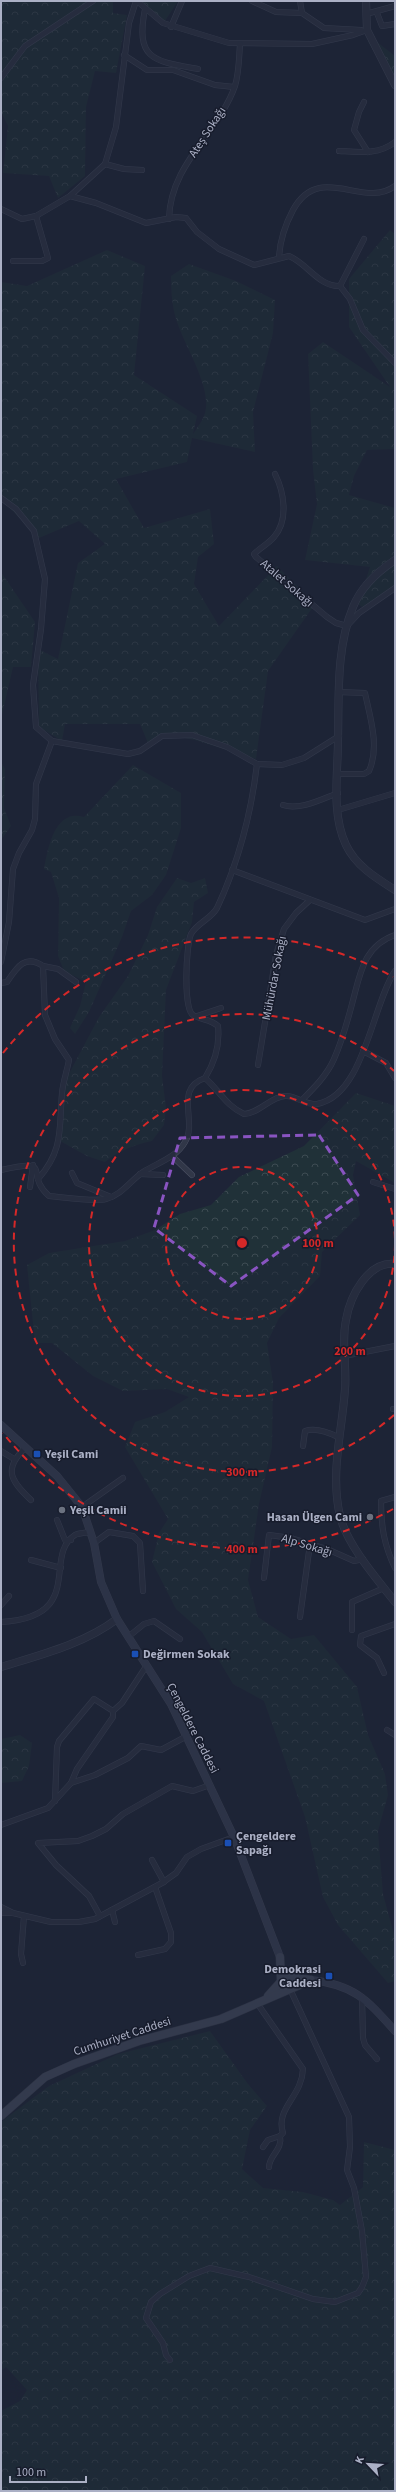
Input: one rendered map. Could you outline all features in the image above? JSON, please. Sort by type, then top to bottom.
[{"type":"main road","name":"Çengeldere Caddesi","points":[[1,1425],[57,1476],[82,1507],[94,1543],[102,1582],[117,1620],[171,1704],[187,1736],[234,1837],[280,1957]]},
{"type":"main road","points":[[280,1957],[294,1984],[290,1989],[284,1988],[281,1980],[280,1957]]},
{"type":"main road","points":[[260,2002],[286,1976],[333,1983],[362,1996],[395,2031]]},
{"type":"main road","name":"Cumhuriyet Caddesi","points":[[1,2116],[45,2077],[74,2064],[139,2041],[221,2019],[311,1980]]},
{"type":"street","points":[[1,78],[25,46],[93,1]]},
{"type":"street","points":[[1,209],[22,219],[36,216],[70,196],[106,164],[116,127],[129,23],[136,1],[163,23],[171,27],[229,43],[312,44],[353,35],[365,30]]},
{"type":"street","points":[[171,27],[182,1]]},
{"type":"street","points":[[252,1],[276,12],[302,14],[324,28],[365,30]]},
{"type":"street","points":[[300,1],[302,14]]},
{"type":"street","points":[[366,1],[365,30],[395,84]]},
{"type":"street","points":[[366,14],[377,13],[395,6]]},
{"type":"street","points":[[145,9],[141,29],[142,40],[145,48],[152,56],[163,63],[198,69]]},
{"type":"street","points":[[377,13],[382,26],[395,24]]},
{"type":"street","name":"Ateş Sokağı","points":[[169,219],[170,204],[184,168],[234,87],[240,44]]},
{"type":"street","points":[[124,55],[147,70],[173,70],[215,86],[234,87]]},
{"type":"street","points":[[364,102],[359,112],[354,130],[368,152]]},
{"type":"street","points":[[339,151],[368,152],[380,150],[395,142]]},
{"type":"street","points":[[106,164],[124,169],[142,170]]},
{"type":"street","points":[[279,257],[280,244],[288,221],[300,197],[311,190],[335,187],[367,193],[390,190],[395,186]]},
{"type":"street","points":[[70,196],[96,203],[146,223],[186,218],[197,232],[219,250],[254,265],[263,264],[279,257],[289,256],[296,259],[318,279],[329,285],[340,286],[350,299],[363,330],[395,363]]},
{"type":"street","points":[[13,261],[42,261],[48,258],[36,216]]},
{"type":"street","points":[[340,286],[364,240]]},
{"type":"street","name":"Atalet Sokağı","points":[[275,474],[283,494],[281,519],[274,537],[254,554],[327,617],[336,623],[348,626]]},
{"type":"street","points":[[1,498],[16,510],[34,531],[38,540],[45,580],[42,629],[33,685],[36,727],[52,741],[128,754],[140,751],[162,736],[192,735],[227,747],[257,764],[282,766],[292,763],[338,736]]},
{"type":"street","points":[[395,560],[374,577],[362,591],[353,606],[348,626],[338,692],[338,810],[346,845],[370,875],[395,890]]},
{"type":"street","points":[[348,626],[359,613],[395,588]]},
{"type":"street","points":[[338,692],[365,692],[374,739],[373,758],[369,771],[364,774],[338,774]]},
{"type":"street","points":[[1,962],[9,922],[13,869],[18,854],[32,830],[35,819],[36,784],[52,741]]},
{"type":"street","points":[[1,1170],[27,1164],[33,1165],[36,1169],[41,1189],[48,1196],[98,1199],[110,1197],[125,1188],[140,1174],[172,1156],[185,1142],[190,1123],[187,1099],[190,1089],[196,1081],[205,1078],[214,1065],[219,1035],[218,1026],[196,1016],[190,1011],[186,989],[187,951],[191,934],[203,921],[213,915],[232,870],[248,825],[257,764]]},
{"type":"street","points":[[283,805],[289,807],[302,805],[338,793]]},
{"type":"street","points":[[338,810],[395,793]]},
{"type":"street","points":[[232,870],[365,920],[395,909]]},
{"type":"street","name":"Mühürdar Sokağı","points":[[258,1066],[276,955],[284,929],[296,913],[310,900]]},
{"type":"street","points":[[302,1100],[325,1074],[333,1061],[343,1037],[358,976],[368,954],[378,942],[395,935]]},
{"type":"street","points":[[1,983],[7,982],[18,965],[25,961],[32,960],[43,966],[58,969],[76,982]]},
{"type":"street","points":[[38,1180],[47,1170],[57,1152],[62,1128],[62,1092],[69,1060],[54,1039],[45,1015],[43,966]]},
{"type":"street","points":[[205,1078],[219,1091],[228,1104],[244,1114],[258,1110],[279,1097],[286,1096],[315,1104],[326,1102],[335,1095],[355,1070],[386,990],[395,971]]},
{"type":"street","points":[[196,1016],[221,1008]]},
{"type":"street","points":[[363,1051],[386,1063],[395,1078]]},
{"type":"street","points":[[172,1156],[192,1175]]},
{"type":"street","points":[[30,1187],[33,1165]]},
{"type":"street","points":[[72,1173],[77,1183],[110,1197]]},
{"type":"street","points":[[140,1174],[163,1175]]},
{"type":"street","points":[[373,1182],[395,1189]]},
{"type":"street","points":[[395,1264],[384,1263],[374,1268],[363,1280],[346,1319],[344,1356],[346,1388],[338,1436],[336,1468],[340,1516],[347,1535],[395,1602]]},
{"type":"street","points":[[344,1356],[395,1346]]},
{"type":"street","points":[[303,1446],[305,1431],[308,1430],[324,1431],[338,1436]]},
{"type":"street","points":[[26,1447],[14,1459],[12,1467],[13,1479],[31,1500]]},
{"type":"street","points":[[1,1451],[14,1459]]},
{"type":"street","points":[[82,1507],[123,1478]]},
{"type":"street","points":[[395,1496],[381,1501],[381,1521],[382,1536],[395,1568]]},
{"type":"street","points":[[57,1520],[65,1540],[71,1540]]},
{"type":"street","points":[[1,1622],[28,1617],[48,1606],[58,1587],[63,1550],[75,1536],[90,1532]]},
{"type":"street","points":[[94,1543],[109,1532],[133,1536],[140,1543],[143,1591]]},
{"type":"street","name":"Alp Sokağı","points":[[264,1578],[269,1535],[310,1544],[354,1561],[364,1559]]},
{"type":"street","points":[[300,1617],[310,1544]]},
{"type":"street","points":[[31,1560],[60,1568]]},
{"type":"street","points":[[352,1630],[352,1602],[384,1588]]},
{"type":"street","points":[[1,1605],[9,1596]]},
{"type":"street","points":[[1,1667],[39,1656],[102,1631],[117,1620]]},
{"type":"street","points":[[128,1637],[144,1624],[154,1621],[180,1639]]},
{"type":"street","points":[[384,1673],[377,1658],[360,1645],[360,1639],[371,1632],[395,1624]]},
{"type":"street","points":[[1,1825],[48,1808],[55,1801],[70,1784],[77,1769],[113,1717],[113,1711],[122,1703],[147,1665]]},
{"type":"street","points":[[55,1801],[57,1747],[59,1741],[94,1699],[113,1711]]},
{"type":"street","points":[[387,1730],[395,1735]]},
{"type":"street","points":[[70,1784],[95,1775],[128,1758],[141,1746],[161,1750],[187,1736]]},
{"type":"street","points":[[100,1916],[89,1896],[56,1865],[38,1843],[78,1841],[92,1836],[106,1829],[123,1814],[172,1786],[193,1791],[210,1785]]},
{"type":"street","points":[[1,1907],[13,1913],[24,1916],[58,1922],[80,1922],[100,1916],[164,1882],[176,1873],[187,1856],[234,1837]]},
{"type":"street","points":[[152,1860],[164,1882]]},
{"type":"street","points":[[138,1955],[165,1949],[172,1942],[171,1933],[155,1887]]},
{"type":"street","points":[[112,1910],[115,1922]]},
{"type":"street","points":[[1,1914],[13,1913]]},
{"type":"street","points":[[23,1963],[21,1954],[24,1916]]},
{"type":"street","points":[[170,2360],[166,2355],[163,2343],[146,2318],[151,2302],[189,2276],[210,2268],[249,2277],[313,2299],[335,2302],[358,2292],[366,2276],[358,2202],[347,2170],[350,2147],[349,2117],[290,1989]]},
{"type":"street","points":[[362,1996],[363,2038],[365,2045],[377,2059]]},
{"type":"street","points":[[260,2002],[303,2068],[300,2087],[281,2116],[280,2125],[283,2133],[280,2136],[281,2144],[269,2163],[269,2167]]},
{"type":"street","points":[[263,2147],[268,2140],[280,2136]]},
{"type":"highlighted area","points":[[319,1135],[358,1195],[231,1286],[154,1228],[180,1138]]},
{"type":"green space","points":[[1,1],[113,1],[113,13],[127,15],[116,73],[95,71],[86,107],[85,176],[58,198],[49,176],[3,173],[8,126],[1,112]]},
{"type":"green space","points":[[140,1],[178,1],[163,24]]},
{"type":"green space","points":[[372,38],[395,56],[395,84],[368,42]]},
{"type":"green space","points":[[390,230],[395,234],[395,449],[367,450],[354,476],[349,495],[395,508],[395,588],[362,607],[358,604],[370,567],[305,560],[317,504],[313,470],[308,354],[323,342],[390,387],[349,327],[349,279]]},
{"type":"green space","points":[[107,250],[145,266],[134,375],[197,416],[193,434],[205,413],[205,391],[197,367],[175,316],[172,299],[171,276],[189,264],[236,281],[275,300],[273,333],[253,412],[255,452],[192,438],[187,462],[116,479],[144,528],[210,509],[214,544],[198,557],[194,584],[219,626],[277,566],[315,604],[268,671],[256,759],[195,740],[164,734],[148,743],[140,724],[65,724],[62,741],[39,727],[38,649],[58,659],[78,563],[105,544],[79,521],[39,538],[1,499],[1,282],[27,286]]},
{"type":"green space","points":[[1,572],[35,622],[31,667],[13,667],[1,719]]},
{"type":"green space","points":[[1,762],[5,769],[4,808],[11,826],[1,840]]},
{"type":"green space","points":[[133,765],[181,793],[181,828],[166,875],[152,895],[131,911],[122,937],[89,1012],[75,1034],[70,1028],[80,1006],[86,982],[64,971],[58,956],[59,898],[51,872],[44,869],[47,855],[51,839],[58,825],[63,820],[72,816],[84,817]]},
{"type":"green space","points":[[177,878],[191,883],[205,878],[208,893],[194,902],[192,922],[166,990],[162,1076],[166,1108],[164,1125],[152,1141],[127,1148],[105,1162],[87,1156],[60,1141],[63,1085],[99,1017],[128,976],[148,935],[157,907]]},
{"type":"green space","points":[[356,1093],[395,1106],[395,1183],[356,1161],[353,1175],[360,1215],[322,1252],[320,1276],[279,1318],[267,1343],[273,1383],[272,1447],[259,1504],[248,1580],[258,1617],[291,1639],[314,1635],[357,1687],[368,1735],[385,1774],[388,1795],[378,1831],[383,1894],[395,1938],[395,1981],[388,1983],[338,1925],[323,1897],[305,1817],[264,1701],[233,1684],[202,1632],[176,1609],[152,1562],[159,1533],[168,1519],[125,1447],[135,1422],[165,1412],[189,1397],[167,1389],[123,1391],[93,1376],[52,1343],[35,1343],[27,1265],[49,1253],[125,1241],[155,1230],[180,1214],[211,1205],[239,1177],[304,1146]]},
{"type":"green space","points":[[20,1735],[32,1743],[29,1766],[22,1781],[1,1783],[1,1739]]},
{"type":"green space","points":[[210,2031],[248,2084],[267,2106],[250,2130],[242,2169],[263,2188],[303,2192],[333,2200],[340,2205],[363,2187],[364,2142],[395,2150],[395,2491],[1,2491],[1,2411],[20,2401],[27,2390],[6,2367],[1,2371],[1,2122],[49,2086],[118,2054]]},
{"type":"place","name":"Yeşil Cami","points":[[37,1454]]},
{"type":"place","name":"Yeşil Camii","points":[[62,1510]]},
{"type":"place","name":"Hasan Ülgen Cami","points":[[370,1517]]},
{"type":"place","name":"Değirmen Sokak","points":[[135,1654]]},
{"type":"place","name":"Çengeldere Sapağı","points":[[228,1843]]},
{"type":"place","name":"Demokrasi Caddesi","points":[[329,1976]]}]
